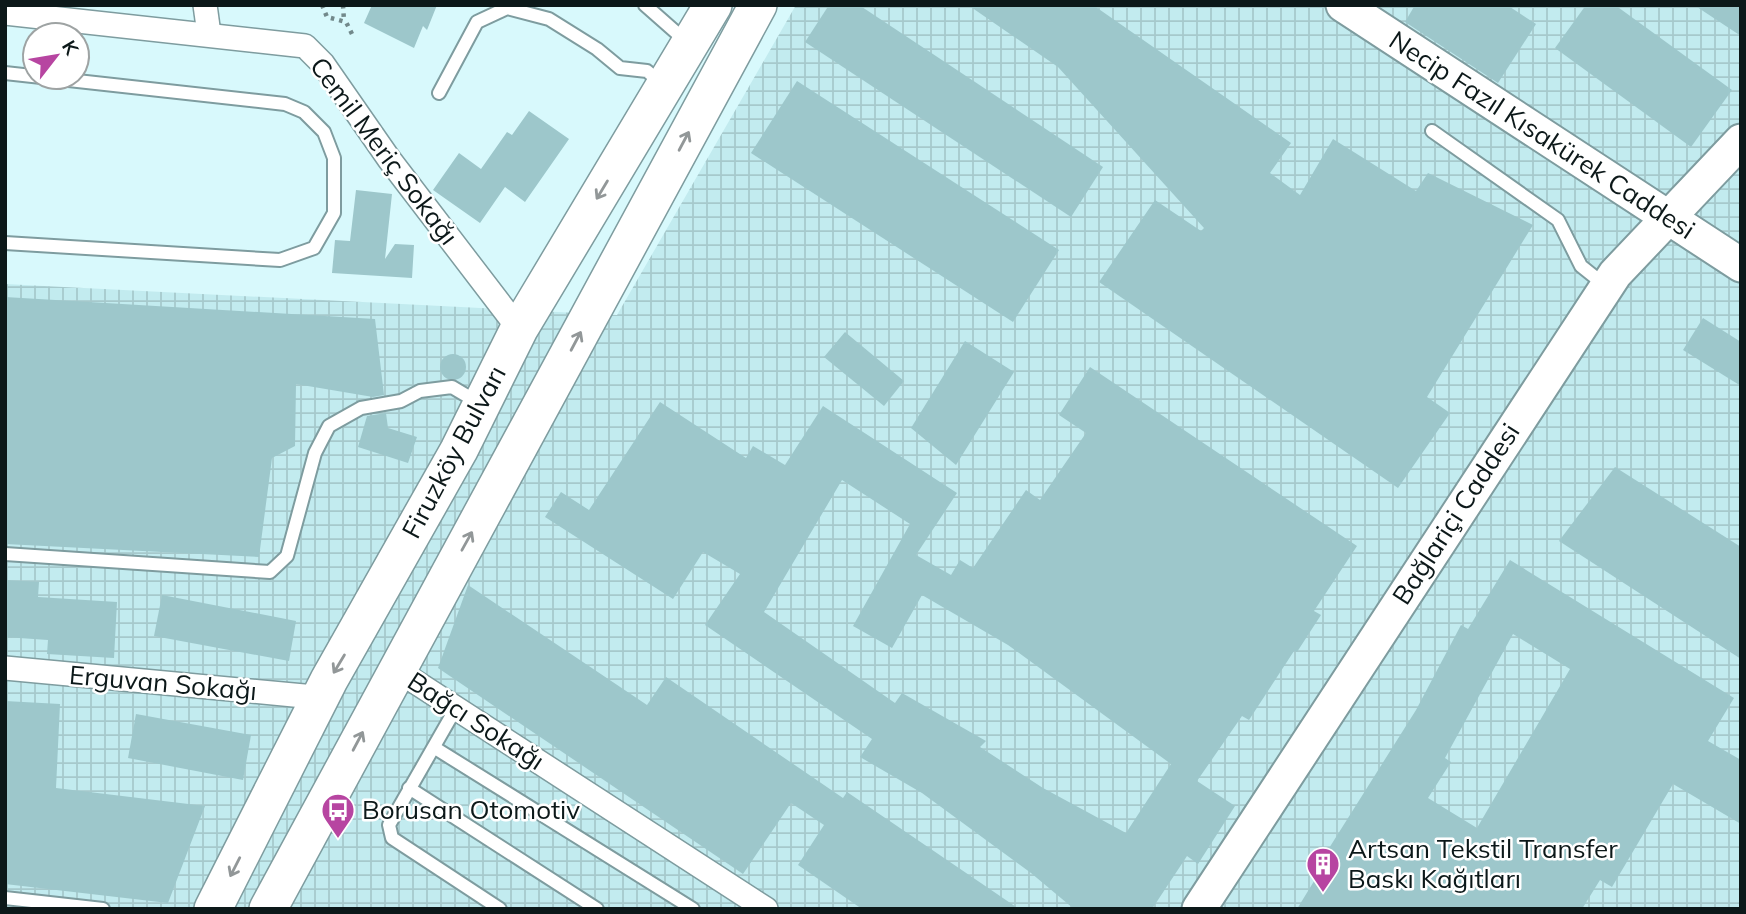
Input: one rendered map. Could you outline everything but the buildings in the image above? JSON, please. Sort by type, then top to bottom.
[{"type":"main road","name":"Firuzköy Bulvarı","points":[[213,909],[319,702],[458,450],[519,329],[713,5]]},
{"type":"main road","name":"Firuzköy Bulvarı","points":[[268,909],[758,5]]},
{"type":"main road","name":"Necip Fazıl Kısakürek Caddesi","points":[[1343,5],[1741,265]]},
{"type":"main road","name":"Bağlariçi Caddesi","points":[[1199,909],[1607,286],[1741,141]]},
{"type":"main road","points":[[397,670],[390,635],[394,617],[452,503],[458,450]]},
{"type":"main road","points":[[257,909],[267,868],[317,778],[325,750],[319,702]]},
{"type":"street","points":[[205,5],[208,34]]},
{"type":"street","name":"Cemil Meriç Sokağı","points":[[5,12],[45,10],[64,21]]},
{"type":"street","name":"Cemil Meriç Sokağı","points":[[91,28],[208,34],[305,46],[323,64],[388,159],[519,329]]},
{"type":"street","name":"Erguvan Sokağı","points":[[5,668],[304,696],[319,702]]},
{"type":"street","name":"Bağcı Sokağı","points":[[397,670],[766,909]]},
{"type":"lane","points":[[645,5],[690,44]]},
{"type":"lane","points":[[439,93],[477,22],[507,8],[550,19],[597,49],[620,68],[647,71],[665,86]]},
{"type":"lane","points":[[5,243],[280,260],[314,248],[334,213],[334,158],[324,132],[304,112],[285,104],[91,83]]},
{"type":"lane","points":[[1432,131],[1558,220],[1581,266],[1607,286]]},
{"type":"lane","points":[[5,554],[270,572],[287,556],[315,453],[329,426],[361,408],[401,401],[420,391],[452,387],[481,404]]},
{"type":"lane","points":[[456,708],[389,825],[392,838],[500,909]]},
{"type":"lane","points":[[435,748],[693,909]]},
{"type":"lane","points":[[409,788],[597,909]]},
{"type":"lane","points":[[5,898],[103,909]]},
{"type":"path","points":[[322,5],[327,17],[344,21]]},
{"type":"path","points":[[343,5],[344,21],[353,36]]},
{"type":"shaded area","points":[[796,5],[1741,5],[1741,909],[5,909],[5,284],[617,315]]},
{"type":"place","name":"Borusan Otomotiv","points":[[338,840]]},
{"type":"place","name":"Artsan Tekstil Transfer Baskı Kağıtları","points":[[1323,894]]}]
